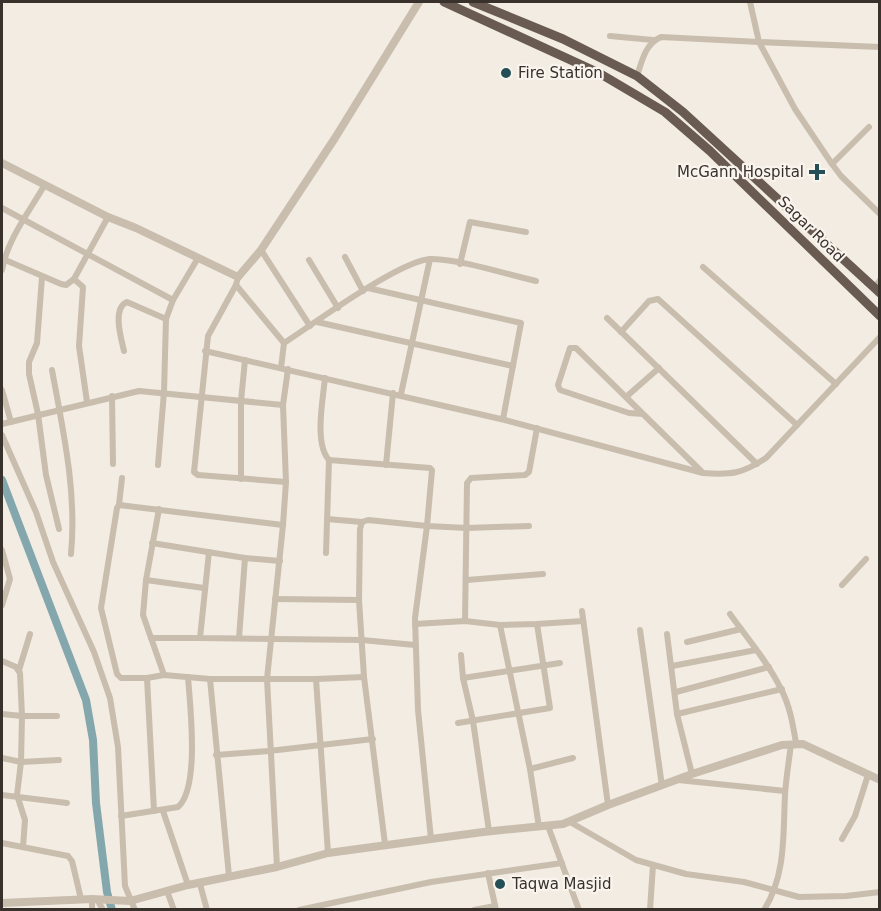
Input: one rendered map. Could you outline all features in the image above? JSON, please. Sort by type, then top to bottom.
[{"type":"highway","name":"Sagar Road","points":[[444,2],[599,73],[665,112],[711,151],[879,316]]},
{"type":"highway","name":"Sagar Road","points":[[473,2],[563,39],[637,76],[683,112],[877,287]]},
{"type":"street","points":[[286,482],[198,475],[194,472],[208,336],[237,281],[261,250],[335,138],[419,2]]},
{"type":"street","points":[[750,2],[759,42],[795,109],[841,176],[879,214]]},
{"type":"street","points":[[610,36],[653,40],[661,37],[879,47]]},
{"type":"street","points":[[637,76],[647,48],[653,40]]},
{"type":"street","points":[[832,164],[869,127]]},
{"type":"street","points":[[2,163],[44,186],[198,258],[237,281],[284,343],[283,405],[286,482],[267,679],[269,751],[277,867]]},
{"type":"street","points":[[2,270],[3,259],[44,186]]},
{"type":"street","points":[[2,208],[173,300]]},
{"type":"street","points":[[3,259],[66,285],[74,279],[108,217]]},
{"type":"street","points":[[460,264],[470,222],[526,232]]},
{"type":"street","points":[[261,250],[310,326]]},
{"type":"street","points":[[345,257],[365,289],[521,323],[503,419]]},
{"type":"street","points":[[158,465],[164,392],[165,319],[173,300],[198,258]]},
{"type":"street","points":[[401,394],[430,259]]},
{"type":"street","points":[[284,343],[365,289],[402,268],[430,259],[536,281]]},
{"type":"street","points":[[309,261],[338,308]]},
{"type":"street","points":[[703,267],[836,384]]},
{"type":"street","points":[[42,277],[37,343],[28,368],[38,414],[46,475],[59,529]]},
{"type":"street","points":[[74,279],[83,287],[79,346],[87,402]]},
{"type":"street","points":[[621,332],[649,301],[658,299],[797,425]]},
{"type":"street","points":[[124,351],[119,321],[120,308],[123,303],[127,302],[165,319]]},
{"type":"street","points":[[607,318],[757,464]]},
{"type":"street","points":[[317,321],[513,366]]},
{"type":"street","points":[[205,351],[401,394],[703,473],[731,475],[750,469],[766,458],[879,337]]},
{"type":"street","points":[[643,414],[629,414],[560,390],[558,386],[570,348],[576,348],[703,473]]},
{"type":"street","points":[[241,479],[241,401],[245,360]]},
{"type":"street","points":[[626,397],[659,368]]},
{"type":"street","points":[[52,370],[69,472],[71,554]]},
{"type":"street","points":[[325,378],[321,438],[323,452],[329,460],[326,553]]},
{"type":"street","points":[[2,390],[11,422]]},
{"type":"street","points":[[2,424],[139,391],[283,405]]},
{"type":"street","points":[[386,465],[393,393]]},
{"type":"street","points":[[112,396],[114,464]]},
{"type":"street","points":[[465,621],[466,483],[471,478],[529,472],[537,428]]},
{"type":"street","points":[[2,435],[4,444],[36,512],[53,562],[94,652],[110,698],[118,747],[125,886],[135,909]]},
{"type":"street","points":[[329,460],[432,470],[415,624],[418,710],[431,839]]},
{"type":"street","points":[[122,478],[101,608],[117,674],[121,678],[147,678],[164,675],[210,679],[364,677]]},
{"type":"street","points":[[119,505],[283,525]]},
{"type":"street","points":[[159,509],[146,580],[143,615],[164,675]]},
{"type":"street","points":[[327,519],[467,528],[529,526]]},
{"type":"street","points":[[362,522],[359,600],[364,677],[385,844]]},
{"type":"street","points":[[152,543],[245,558],[280,561]]},
{"type":"street","points":[[2,550],[10,579],[2,605]]},
{"type":"street","points":[[200,638],[209,552]]},
{"type":"street","points":[[239,638],[245,558]]},
{"type":"street","points":[[842,585],[866,559]]},
{"type":"street","points":[[466,580],[543,574]]},
{"type":"street","points":[[146,580],[204,588]]},
{"type":"street","points":[[275,599],[359,600]]},
{"type":"street","points":[[582,611],[608,805]]},
{"type":"street","points":[[730,614],[769,667],[782,689],[790,711],[794,744],[785,791],[781,869],[764,909]]},
{"type":"street","points":[[415,624],[465,621],[537,624],[583,621]]},
{"type":"street","points":[[500,624],[530,769],[539,827]]},
{"type":"street","points":[[458,723],[550,708],[537,624]]},
{"type":"street","points":[[687,642],[741,629]]},
{"type":"street","points":[[639,630],[662,786]]},
{"type":"street","points":[[22,847],[25,820],[17,798],[21,762],[22,716],[19,670],[30,634]]},
{"type":"street","points":[[667,634],[677,714],[692,774]]},
{"type":"street","points":[[150,638],[362,640],[415,645]]},
{"type":"street","points":[[672,666],[756,650]]},
{"type":"street","points":[[461,655],[489,831]]},
{"type":"street","points":[[2,661],[19,670]]},
{"type":"street","points":[[463,678],[560,663]]},
{"type":"street","points":[[675,692],[769,667]]},
{"type":"street","points":[[121,816],[164,811],[178,807],[184,801],[193,749],[188,677]]},
{"type":"street","points":[[147,678],[154,811]]},
{"type":"street","points":[[210,679],[229,876]]},
{"type":"street","points":[[316,679],[328,853]]},
{"type":"street","points":[[677,714],[782,689]]},
{"type":"street","points":[[2,714],[57,716]]},
{"type":"street","points":[[216,755],[373,739]]},
{"type":"street","points":[[2,903],[47,905],[81,899],[130,901],[188,885],[277,867],[328,853],[570,822],[608,805],[692,774],[782,745],[794,744],[813,748],[879,780]]},
{"type":"street","points":[[2,758],[21,762],[59,760]]},
{"type":"street","points":[[530,769],[573,758]]},
{"type":"street","points":[[842,839],[855,816],[868,775]]},
{"type":"street","points":[[676,780],[785,791]]},
{"type":"street","points":[[2,795],[67,803]]},
{"type":"street","points":[[164,811],[188,885]]},
{"type":"street","points":[[570,822],[636,860],[686,874],[744,882],[799,897],[846,896],[879,892]]},
{"type":"street","points":[[548,826],[579,909]]},
{"type":"street","points":[[2,843],[68,856],[81,899]]},
{"type":"street","points":[[299,909],[409,886],[562,863]]},
{"type":"street","points":[[650,909],[653,865]]},
{"type":"street","points":[[474,909],[495,908],[488,873]]},
{"type":"street","points":[[200,884],[207,909]]},
{"type":"street","points":[[167,891],[174,909]]},
{"type":"street","points":[[92,909],[97,899]]},
{"type":"street","points":[[97,899],[103,909]]},
{"type":"waterway","points":[[2,480],[86,700],[93,740],[96,803],[107,892],[112,910]]},
{"type":"place","name":"Fire Station","points":[[506,73]]},
{"type":"place","name":"McGann Hospital","points":[[817,172]]},
{"type":"place","name":"Taqwa Masjid","points":[[500,884]]}]
